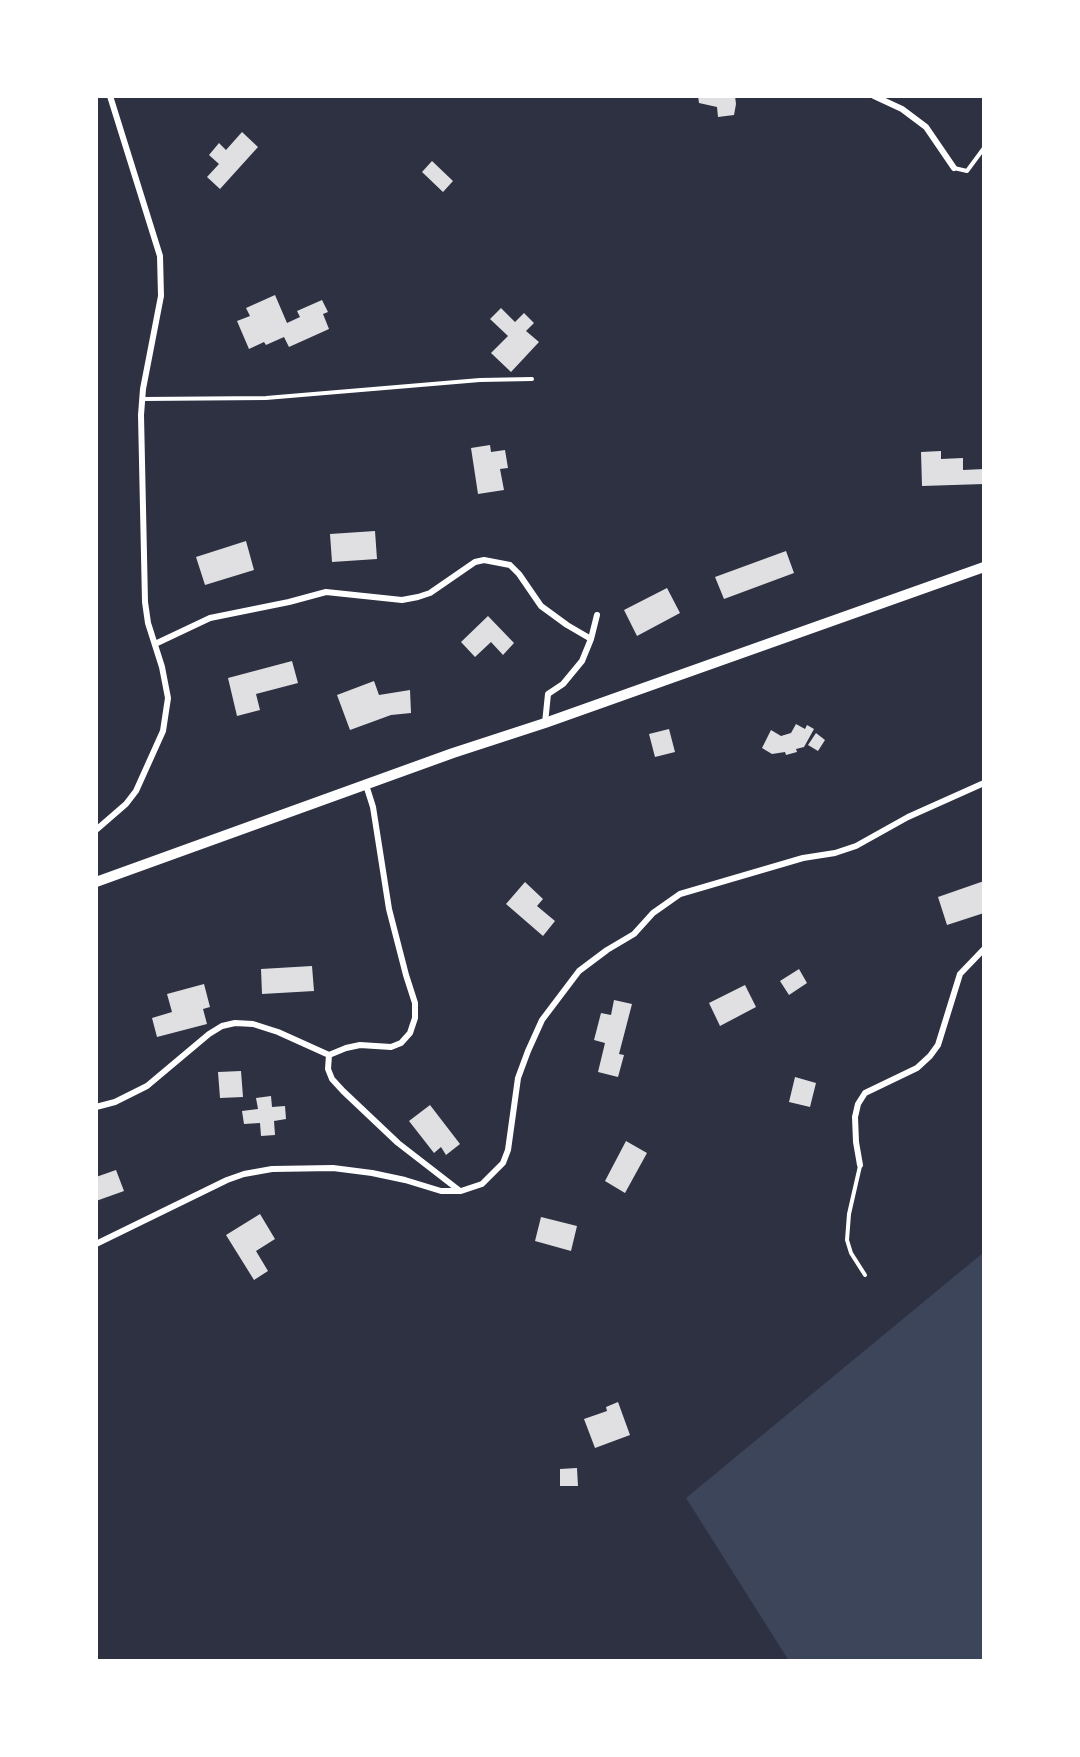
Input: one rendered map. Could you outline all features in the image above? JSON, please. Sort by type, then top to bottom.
[{"type":"street","points":[[96,830],[126,804],[136,791],[163,731],[168,698],[162,667],[148,623],[145,602],[142,399],[161,296],[160,256],[110,96]]},
{"type":"street","points":[[874,96],[902,109],[926,127],[954,168]]},
{"type":"street","points":[[155,644],[210,618],[326,592],[402,600],[418,597],[430,593],[475,562],[484,560],[510,565],[541,606],[591,639]]},
{"type":"street","points":[[96,882],[453,753],[545,723],[984,567]]},
{"type":"street","points":[[545,723],[548,694],[563,684],[582,661],[597,615]]},
{"type":"street","points":[[96,1244],[227,1180],[272,1168],[333,1168],[394,1178],[441,1191],[461,1191],[483,1184],[503,1163],[508,1150],[518,1078],[542,1020],[579,971],[634,934],[653,913],[680,894],[803,858],[835,853],[856,846],[908,817],[984,783]]},
{"type":"street","points":[[96,1107],[115,1102],[147,1086],[209,1034],[222,1026],[235,1023],[253,1024],[329,1054],[360,1045],[391,1047],[401,1043],[410,1033],[415,1018],[415,1003],[405,975],[389,909],[374,807],[366,784]]},
{"type":"street","points":[[860,1165],[855,1117],[858,1104],[865,1093],[917,1068],[930,1056],[938,1045],[960,974],[984,950]]},
{"type":"street","points":[[329,1054],[328,1069],[332,1079],[343,1091],[398,1143],[461,1191]]},
{"type":"lane","points":[[954,168],[967,171],[984,148]]},
{"type":"lane","points":[[142,399],[266,398],[480,380],[532,379]]},
{"type":"lane","points":[[860,1165],[849,1214],[847,1240],[851,1252],[865,1275]]},
{"type":"shaded area","points":[[984,1252],[984,1661],[789,1661],[686,1498]]},
{"type":"building","points":[[698,96],[735,96],[734,115],[718,117],[717,107],[699,103]]},
{"type":"building","points":[[242,132],[258,147],[220,189],[207,177],[219,164],[209,155],[219,143],[226,150]]},
{"type":"building","points":[[432,161],[453,181],[443,192],[422,172]]},
{"type":"building","points":[[275,295],[287,323],[300,317],[297,311],[322,300],[328,312],[323,314],[329,329],[289,347],[284,337],[249,349],[237,321],[250,316],[246,308]]},
{"type":"building","points":[[501,308],[515,322],[524,313],[534,323],[526,331],[539,342],[511,372],[491,353],[508,336],[490,319]]},
{"type":"building","points":[[490,445],[491,452],[505,450],[508,468],[500,469],[504,490],[478,494],[471,448]]},
{"type":"building","points":[[941,451],[941,459],[963,458],[963,470],[984,469],[984,484],[922,486],[921,452]]},
{"type":"building","points":[[375,531],[377,559],[332,562],[330,534]]},
{"type":"building","points":[[246,541],[254,570],[205,585],[196,557]]},
{"type":"building","points":[[786,551],[794,573],[724,599],[715,577]]},
{"type":"building","points":[[667,588],[680,613],[637,636],[624,610]]},
{"type":"building","points":[[488,616],[514,643],[503,655],[491,642],[475,657],[461,642]]},
{"type":"building","points":[[292,661],[298,683],[256,694],[260,710],[237,716],[228,678]]},
{"type":"building","points":[[374,681],[379,695],[410,690],[411,713],[391,715],[350,730],[337,695]]},
{"type":"building","points":[[796,724],[805,729],[807,725],[814,729],[804,747],[796,749],[797,752],[786,755],[785,752],[772,754],[762,748],[771,730],[781,736],[791,733]]},
{"type":"building","points":[[669,729],[675,752],[655,757],[649,734]]},
{"type":"building","points":[[816,733],[825,740],[818,751],[808,745]]},
{"type":"building","points":[[984,881],[984,913],[947,925],[938,897]]},
{"type":"building","points":[[525,882],[543,899],[537,906],[555,921],[543,936],[506,904]]},
{"type":"building","points":[[312,966],[314,991],[262,994],[261,969]]},
{"type":"building","points":[[799,969],[807,983],[789,995],[780,981]]},
{"type":"building","points":[[204,984],[210,1007],[203,1009],[207,1024],[157,1037],[152,1018],[172,1012],[167,994]]},
{"type":"building","points":[[745,985],[756,1007],[720,1026],[709,1003]]},
{"type":"building","points":[[614,1000],[632,1004],[619,1054],[624,1055],[618,1077],[598,1072],[605,1043],[594,1040],[601,1013],[611,1015]]},
{"type":"building","points":[[241,1071],[243,1097],[220,1098],[218,1072]]},
{"type":"building","points":[[795,1077],[816,1083],[810,1107],[789,1102]]},
{"type":"building","points":[[271,1096],[272,1107],[285,1106],[286,1119],[274,1121],[275,1135],[261,1136],[260,1123],[244,1124],[242,1111],[258,1109],[256,1098]]},
{"type":"building","points":[[430,1105],[460,1144],[446,1155],[441,1147],[434,1153],[409,1121]]},
{"type":"building","points":[[626,1141],[647,1153],[625,1193],[605,1181]]},
{"type":"building","points":[[116,1170],[124,1191],[96,1201],[96,1177]]},
{"type":"building","points":[[260,1214],[275,1239],[256,1251],[268,1271],[254,1280],[226,1235]]},
{"type":"building","points":[[541,1217],[577,1226],[571,1251],[535,1241]]},
{"type":"building","points":[[618,1402],[630,1435],[595,1448],[584,1419],[607,1411],[606,1407]]},
{"type":"building","points":[[577,1468],[578,1486],[560,1486],[560,1469]]}]
